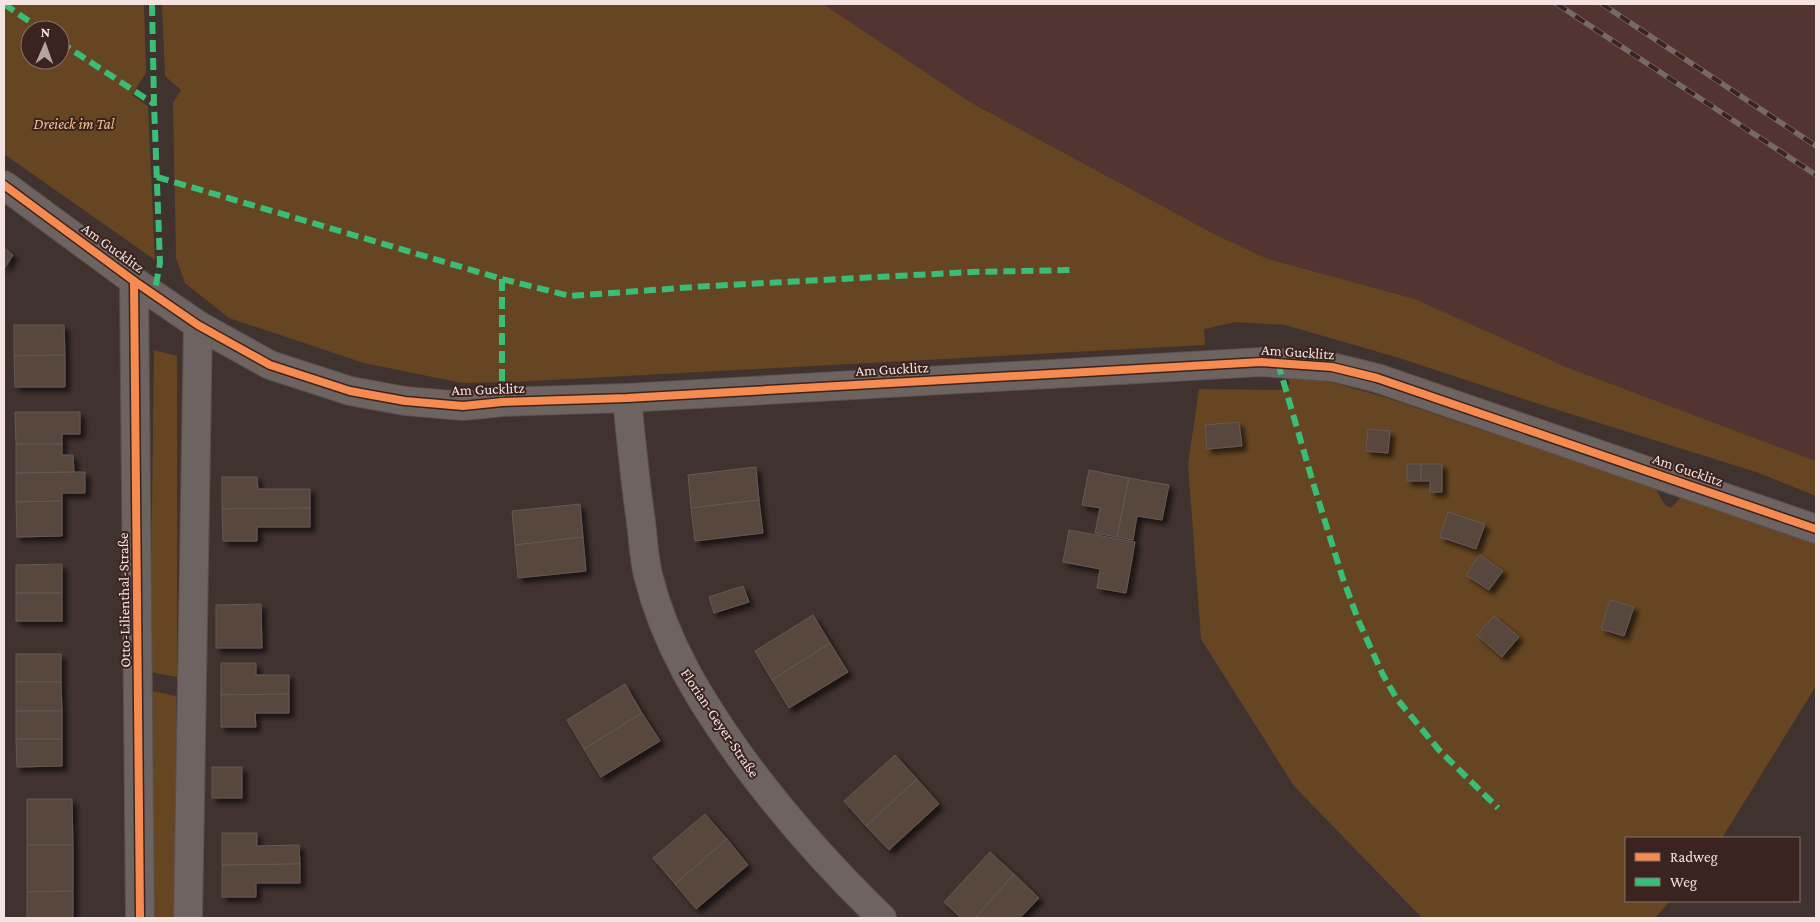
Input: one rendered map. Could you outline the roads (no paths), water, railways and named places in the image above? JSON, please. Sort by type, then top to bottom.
[{"type":"street","name":"Am Gucklitz","points":[[4,185],[134,281],[198,325],[279,368],[350,391],[405,401],[463,406],[502,402],[627,398],[1261,362],[1332,367],[1422,392],[1816,529]]},
{"type":"street","name":"Otto-Lilienthal-Straße","points":[[134,281],[140,918]]},
{"type":"street","points":[[188,918],[198,325]]},
{"type":"street","name":"Florian-Geyer-Straße","points":[[627,398],[648,573],[656,603],[672,647],[700,697],[760,783],[820,855],[882,918]]},
{"type":"railway","points":[[1557,4],[1816,175]]},
{"type":"railway","points":[[1602,4],[1816,146]]},
{"type":"park label","name":"Dreieck im Tal","points":[[74,124]]}]
